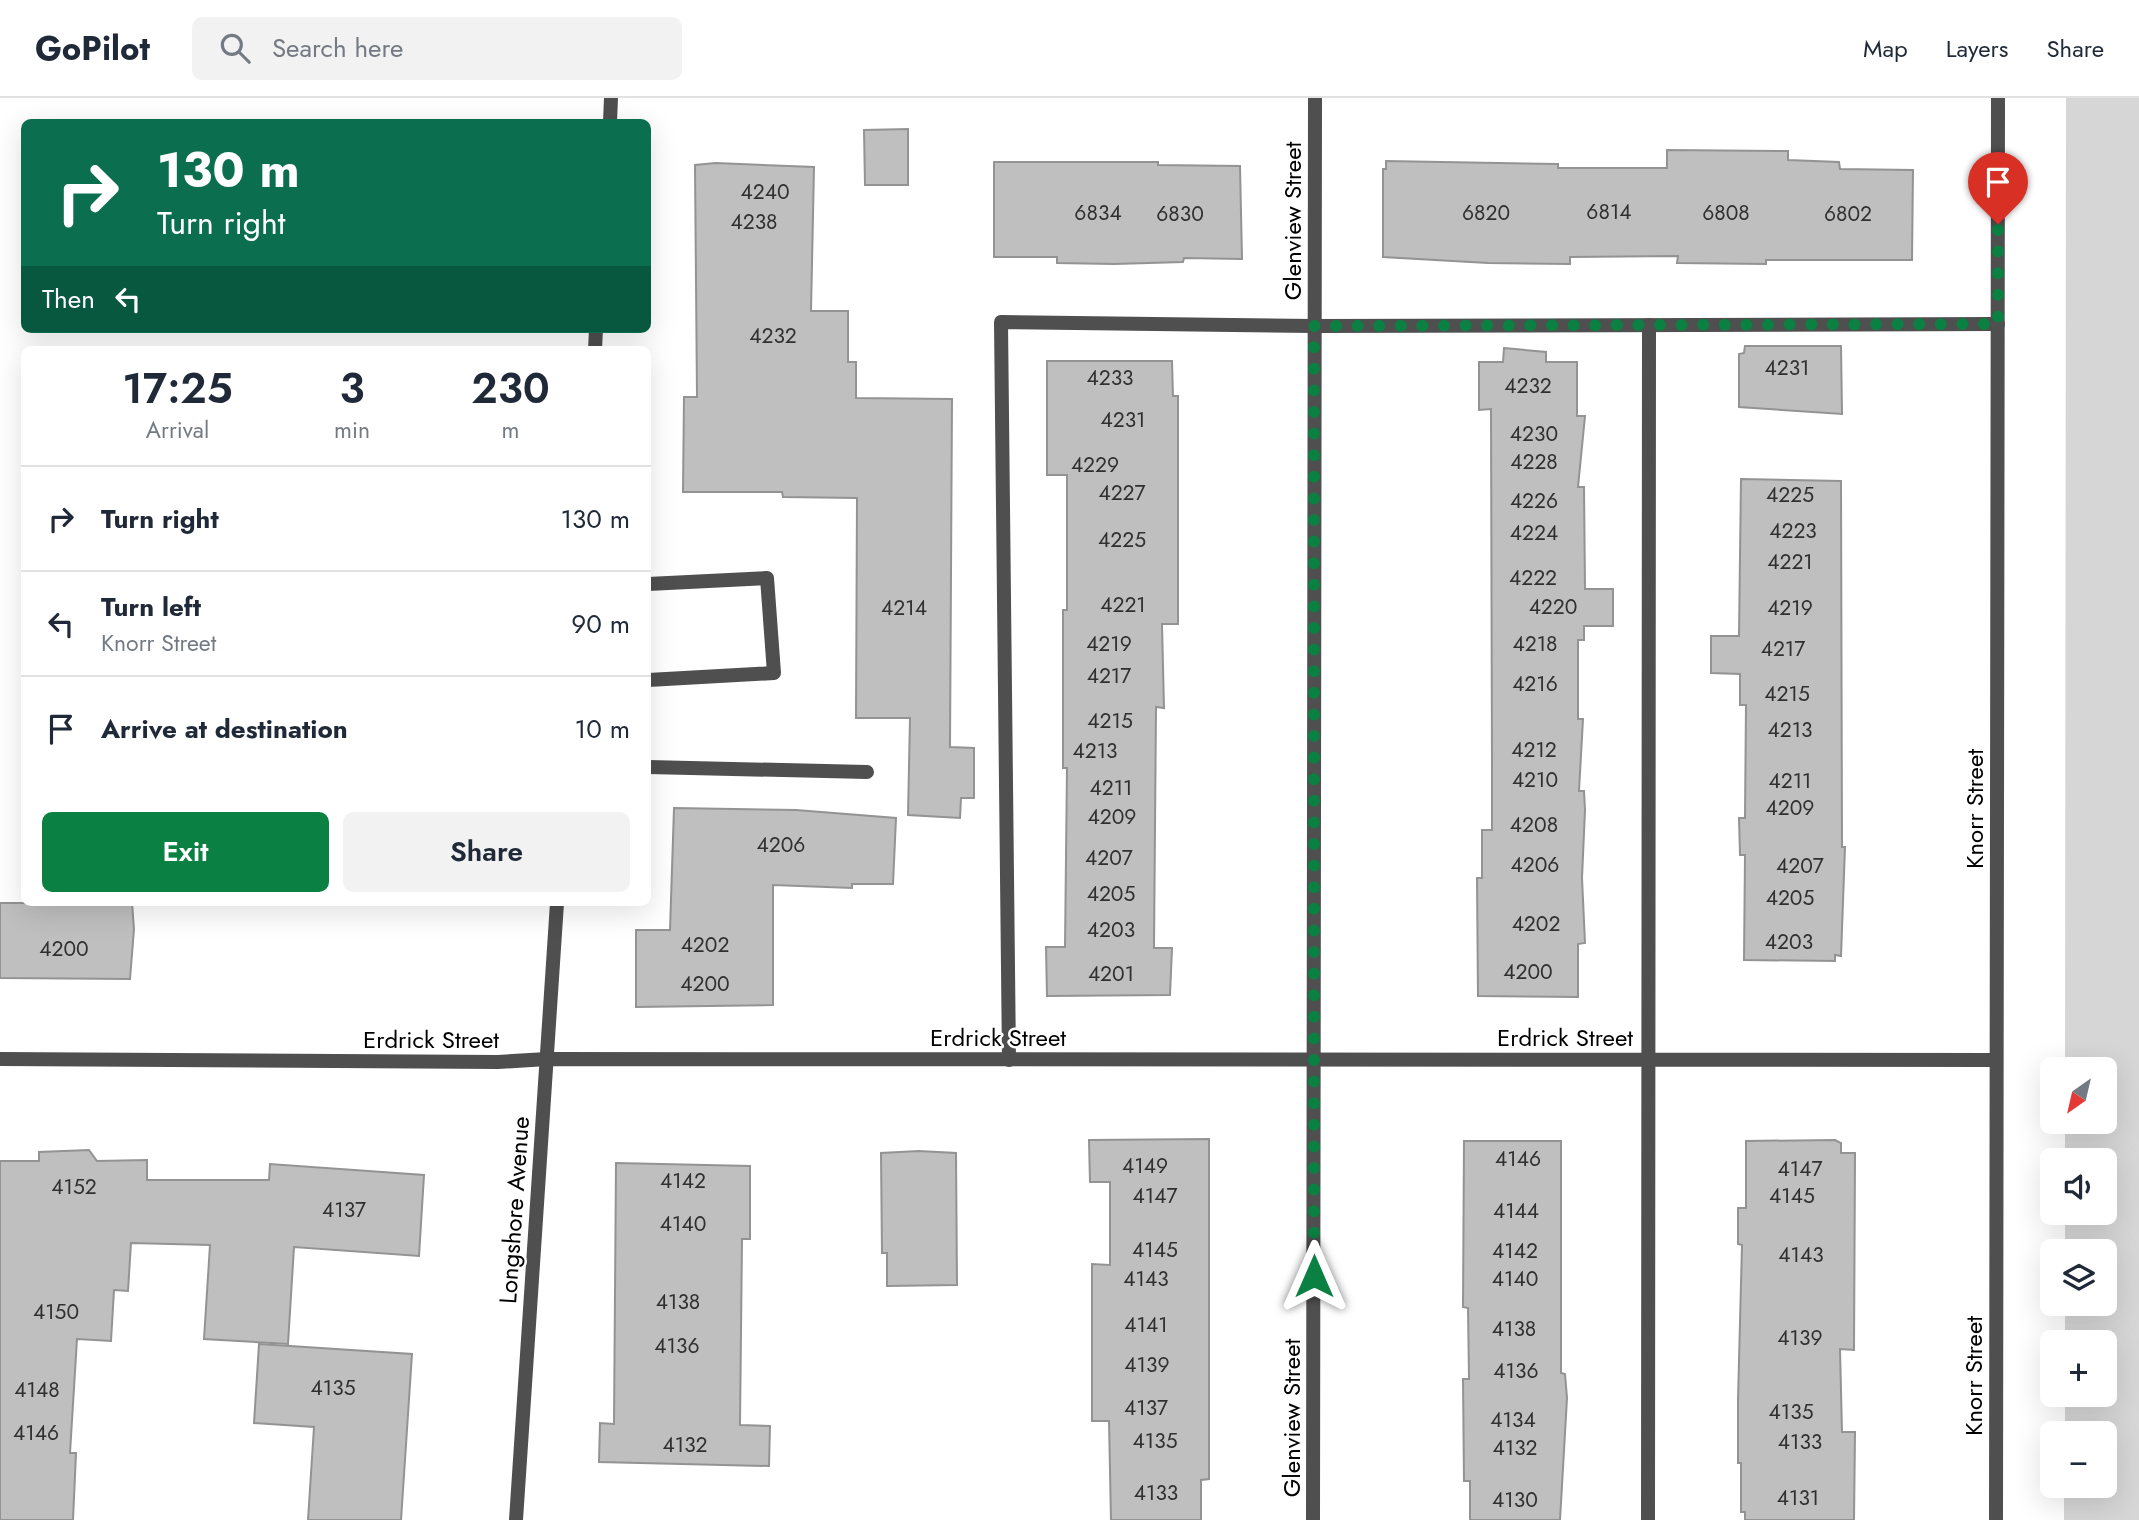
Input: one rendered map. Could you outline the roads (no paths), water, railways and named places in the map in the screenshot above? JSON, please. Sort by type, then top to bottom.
[{"type":"street","points":[[610,119],[611,98]]},
{"type":"street","name":"Glenview Street","points":[[1313,1520],[1315,98]]},
{"type":"street","name":"Knorr Street","points":[[1996,1520],[1998,98]]},
{"type":"street","points":[[1009,1059],[1001,322],[1314,326],[1998,324]]},
{"type":"street","points":[[1648,325],[1648,1520]]},
{"type":"street","points":[[651,584],[767,578],[774,673],[651,680]]},
{"type":"street","points":[[651,766],[867,772]]},
{"type":"street","name":"Longshore Avenue","points":[[516,1520],[557,906]]},
{"type":"street","name":"Erdrick Street","points":[[0,1059],[498,1062],[547,1059],[1997,1060]]}]
